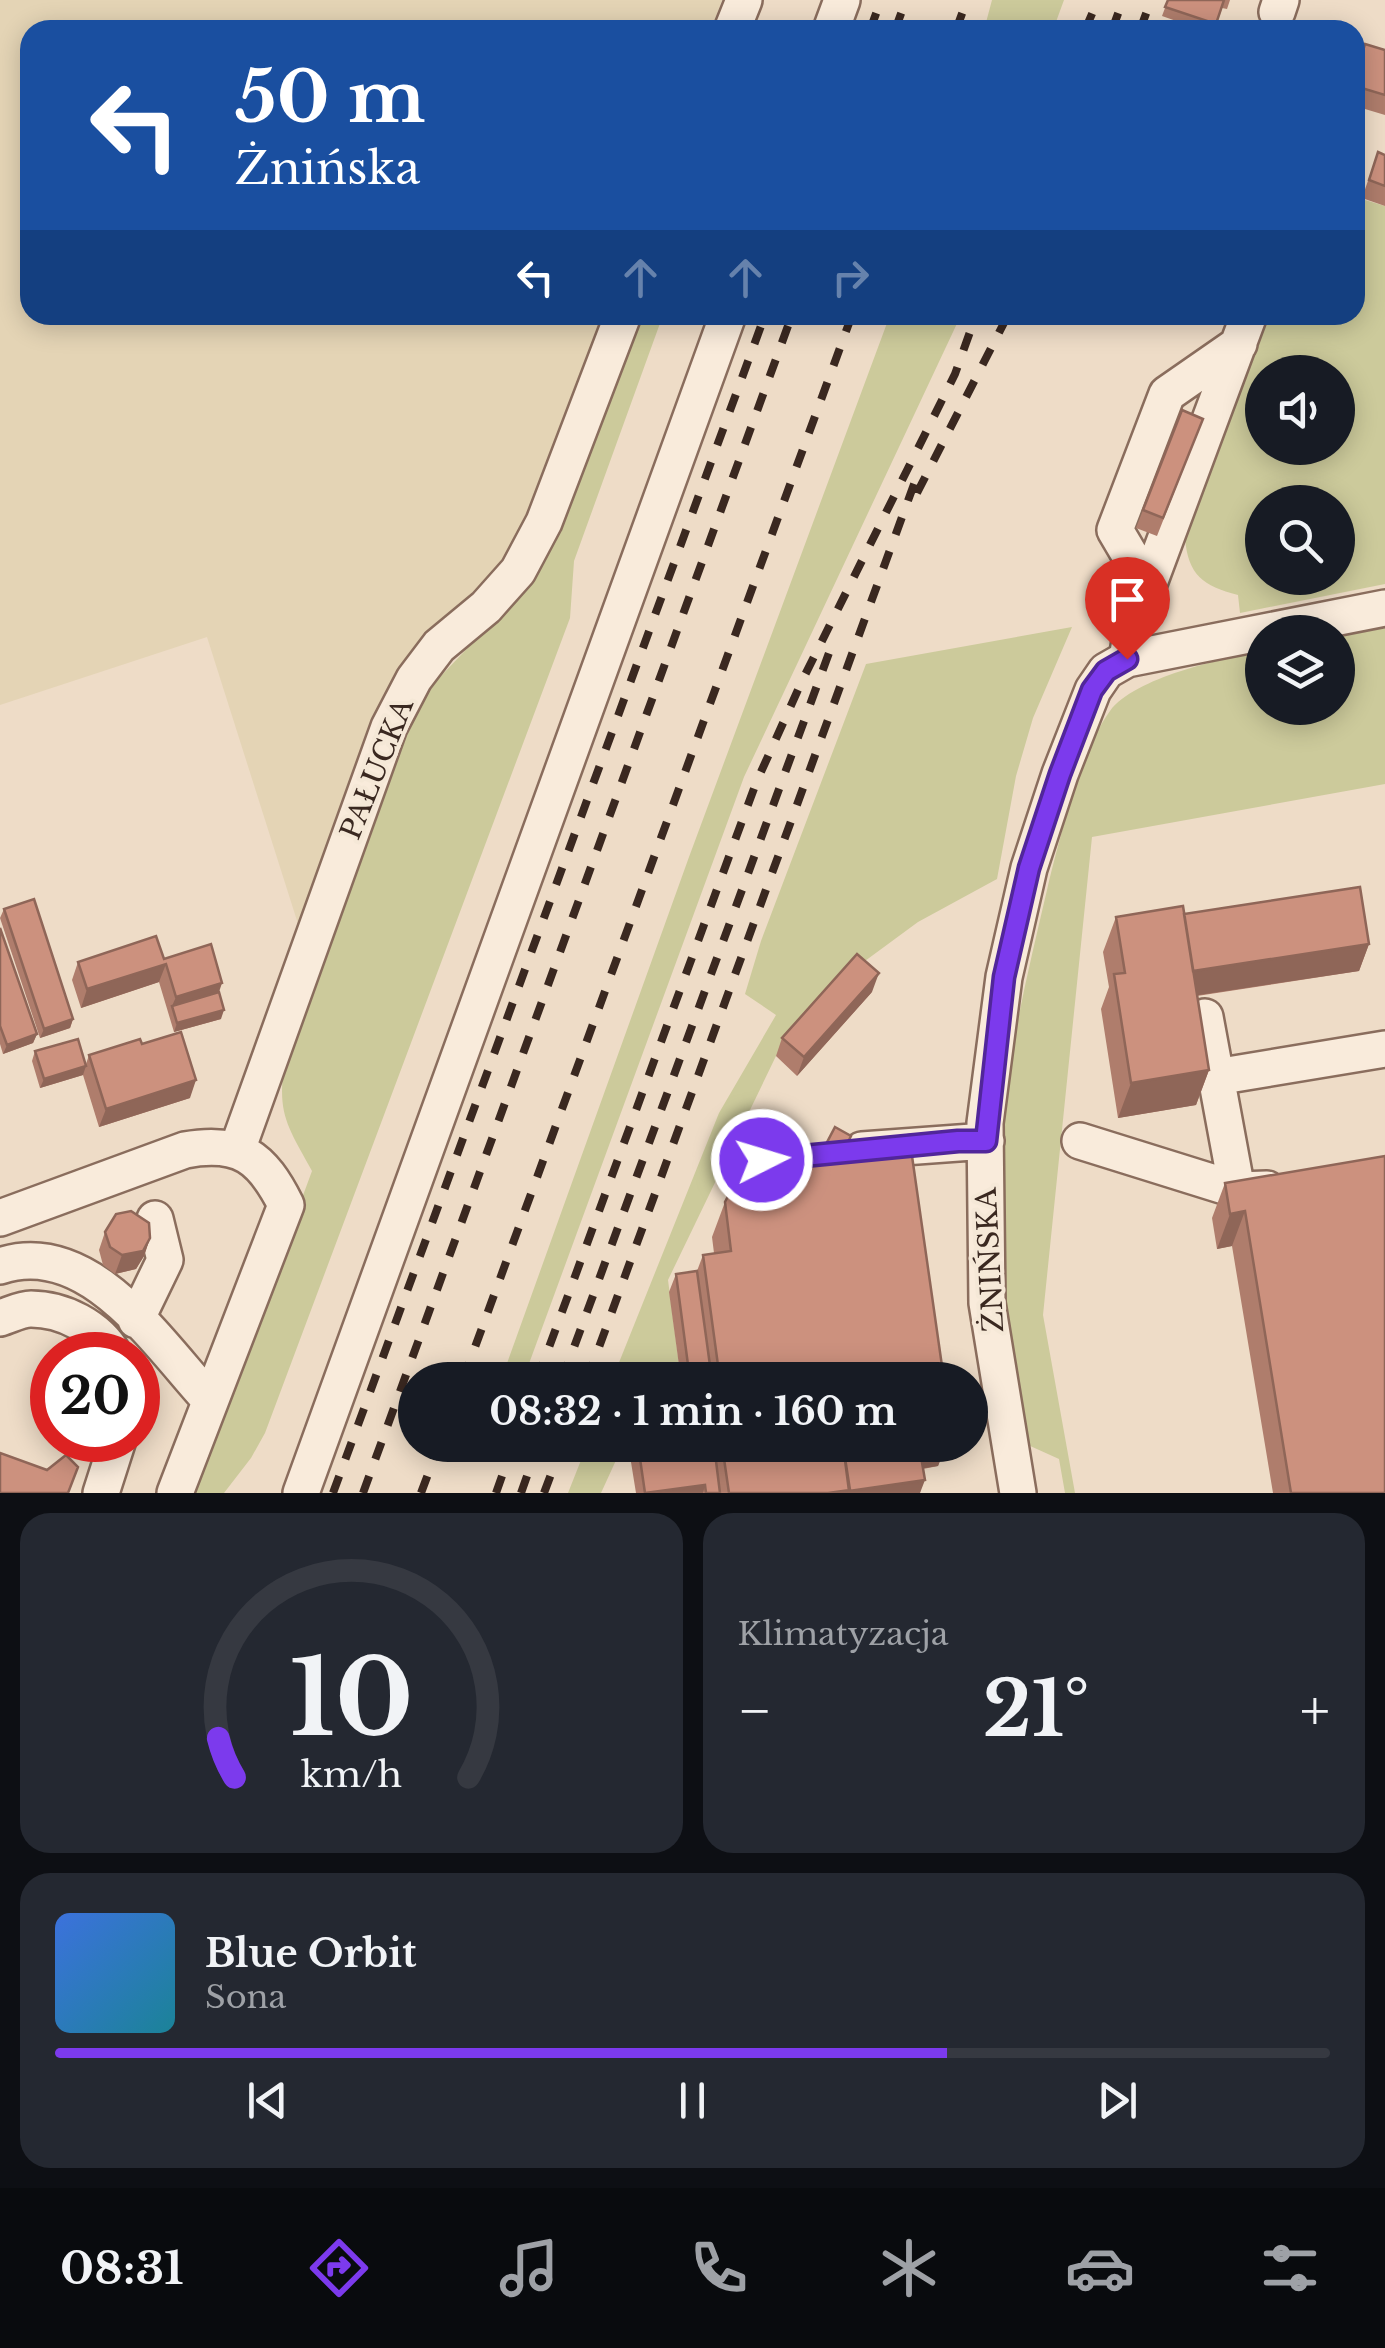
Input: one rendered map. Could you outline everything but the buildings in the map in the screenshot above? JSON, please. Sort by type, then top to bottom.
[{"type":"street","name":"PAŁUCKA","points":[[237,1150],[389,727],[414,679],[440,646],[486,607],[518,572],[544,522],[619,325]]},
{"type":"street","points":[[300,1493],[724,325]]},
{"type":"street","points":[[1244,330],[1148,586],[1135,611],[1127,659],[1385,608]]},
{"type":"street","points":[[1148,586],[1116,530],[1134,479],[1166,394],[1244,330]]},
{"type":"street","name":"ŻNIŃSKA","points":[[1018,1493],[987,1302],[986,1141],[1004,977],[1029,868],[1092,690],[1106,671],[1127,659]]},
{"type":"street","points":[[1205,1017],[1236,1190]]},
{"type":"street","points":[[1216,1077],[1385,1049]]},
{"type":"street","points":[[821,1154],[986,1141]]},
{"type":"street","points":[[1080,1141],[1236,1190],[1259,1191],[1295,1184]]},
{"type":"street","points":[[0,1218],[185,1150],[206,1146],[237,1150],[256,1160],[272,1177],[286,1205],[174,1493]]},
{"type":"street","points":[[136,1320],[164,1260],[155,1219]]},
{"type":"street","points":[[0,1266],[40,1260],[73,1269],[107,1288],[210,1400]]},
{"type":"street","points":[[0,1318],[28,1309],[59,1313],[95,1332]]},
{"type":"street","points":[[101,1493],[111,1462]]},
{"type":"shaded area","points":[[0,0],[722,0],[715,20],[20,20],[20,325],[599,325],[525,523],[499,567],[463,605],[299,927],[207,637],[0,705]]},
{"type":"shaded area","points":[[992,0],[1064,0],[1057,20],[987,20]]},
{"type":"shaded area","points":[[1365,200],[1385,206],[1385,584],[1355,590],[1355,485],[1245,485],[1245,595],[1330,595],[1240,613],[1238,595],[1215,588],[1200,577],[1185,538],[1245,366],[1245,465],[1355,465],[1355,355],[1249,355],[1260,325],[1365,325]]},
{"type":"shaded area","points":[[638,325],[659,325],[574,561],[570,618],[265,1433],[224,1493],[193,1493],[312,1171],[285,1116],[282,1090],[286,1054],[407,723],[439,678],[519,594],[545,558]]},
{"type":"shaded area","points":[[886,325],[956,325],[744,777],[530,1362],[507,1362]]},
{"type":"shaded area","points":[[1072,627],[1033,718],[1016,776],[997,879],[918,922],[850,972],[776,1056],[668,1280],[679,1362],[619,1362],[719,1113],[776,1015],[745,994],[761,941],[866,664]]},
{"type":"shaded area","points":[[1385,628],[1385,784],[1092,837],[1043,1315],[1075,1493],[1065,1493],[1059,1459],[1028,1445],[1008,1325],[998,1204],[1002,1124],[1021,1006],[1064,823],[1081,772],[1100,727],[1122,699],[1180,671],[1245,655],[1245,725],[1355,725],[1355,634]]},
{"type":"shaded area","points":[[580,1462],[615,1462],[601,1493],[568,1493]]},
{"type":"railway","points":[[874,20],[881,0]]},
{"type":"railway","points":[[899,20],[906,0]]},
{"type":"railway","points":[[960,20],[967,0]]},
{"type":"railway","points":[[1089,20],[1098,0]]},
{"type":"railway","points":[[1116,20],[1123,0]]},
{"type":"railway","points":[[1144,20],[1151,0]]},
{"type":"railway","points":[[333,1493],[761,325]]},
{"type":"railway","points":[[363,1493],[788,325]]},
{"type":"railway","points":[[470,1362],[848,325]]},
{"type":"railway","points":[[544,1362],[756,783],[802,681],[955,374],[972,325]]},
{"type":"railway","points":[[917,493],[1003,325]]},
{"type":"railway","points":[[594,1362],[917,476]]},
{"type":"railway","points":[[569,1362],[829,653]]},
{"type":"railway","points":[[421,1493],[433,1462]]},
{"type":"railway","points":[[496,1493],[507,1462]]},
{"type":"railway","points":[[521,1493],[532,1462]]},
{"type":"railway","points":[[544,1493],[556,1462]]},
{"type":"route","points":[[762,1160],[986,1141],[1004,977],[1029,868],[1092,690],[1106,671],[1127,659]]}]
